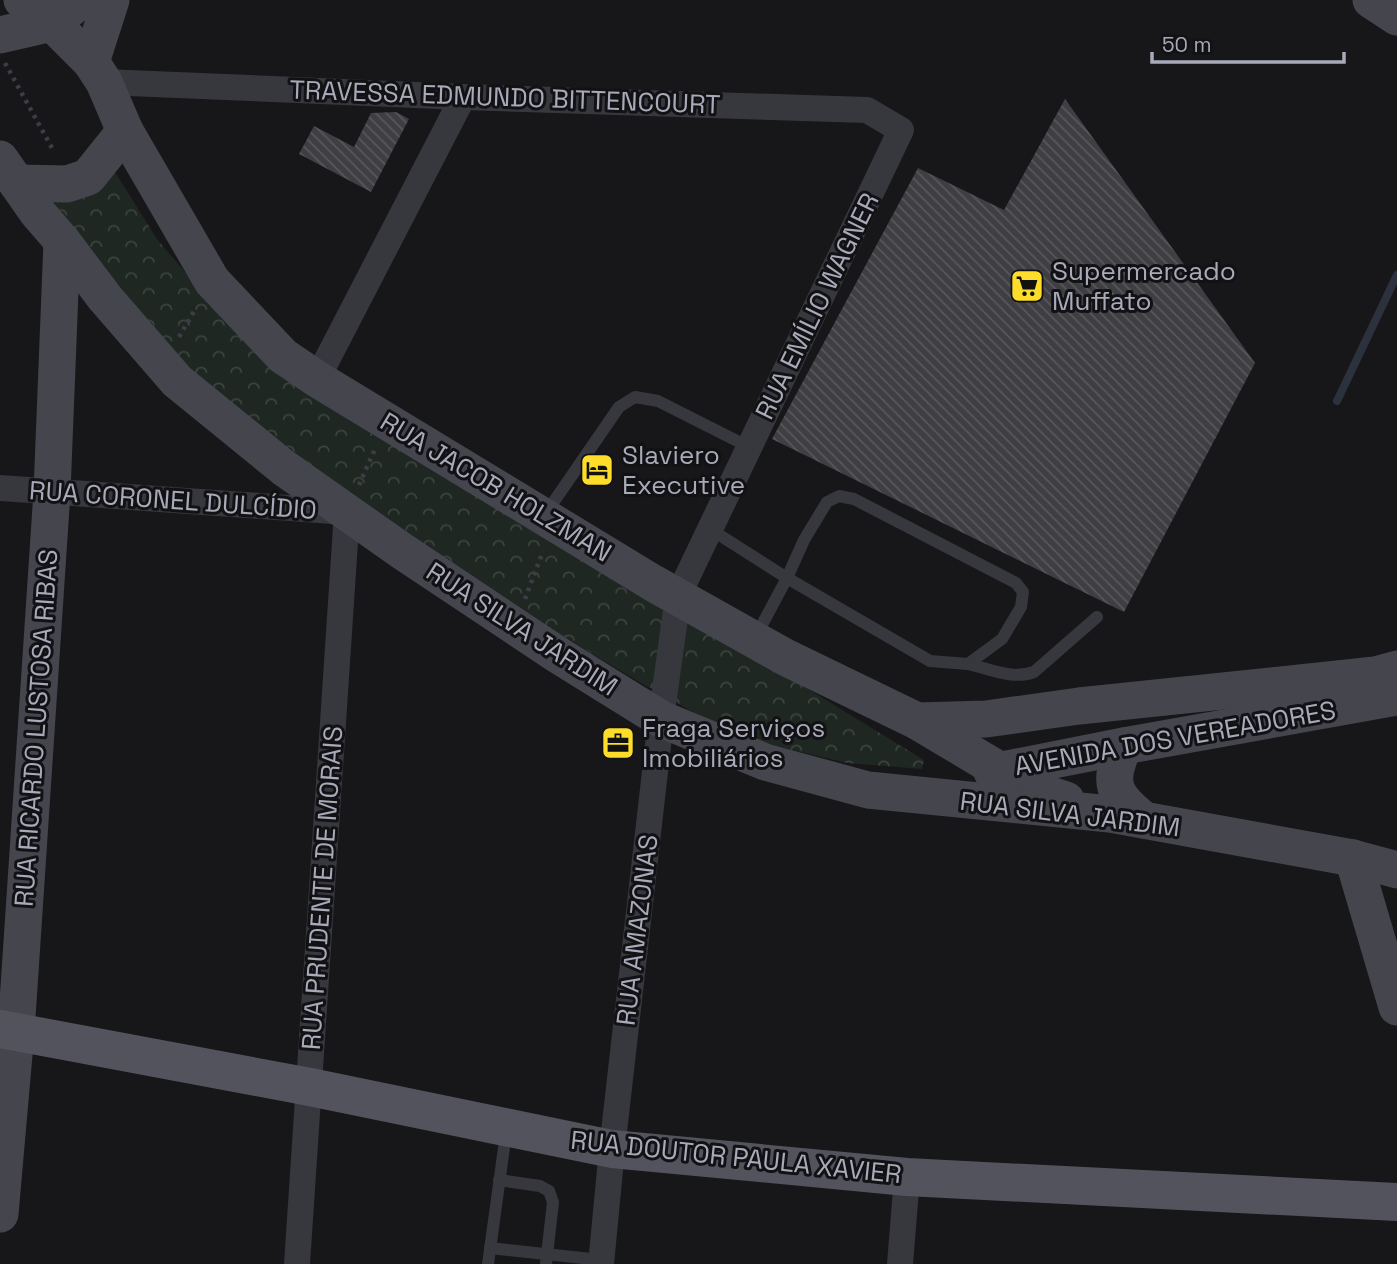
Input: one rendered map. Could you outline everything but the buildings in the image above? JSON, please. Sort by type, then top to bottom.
[{"type":"main road","name":"RUA JACOB HOLZMAN","points":[[22,0],[52,23],[98,72],[125,131],[212,281],[283,356],[653,583],[785,657],[917,721],[999,770],[1048,794],[1127,817]]},
{"type":"main road","points":[[0,35],[52,23],[81,0]]},
{"type":"main road","points":[[98,72],[111,0]]},
{"type":"main road","points":[[1371,0],[1397,17]]},
{"type":"main road","points":[[9,171],[67,184],[88,177],[125,131]]},
{"type":"main road","name":"RUA SILVA JARDIM","points":[[9,171],[37,212],[110,304],[177,381],[284,468],[402,551],[661,719],[765,762],[868,790],[1127,817],[1353,858],[1397,870]]},
{"type":"main road","name":"RUA RICARDO LUSTOSA RIBAS","points":[[0,1214],[8,1030],[52,492],[62,241]]},
{"type":"main road","name":"AVENIDA DOS VEREADORES","points":[[917,721],[986,719],[1375,675],[1397,669]]},
{"type":"main road","name":"AVENIDA DOS VEREADORES","points":[[914,796],[999,770],[1397,698]]},
{"type":"main road","points":[[1124,746],[1114,776],[1117,791],[1127,805],[1127,817]]},
{"type":"main road","points":[[1353,858],[1397,1007]]},
{"type":"main road","name":"RUA DOUTOR PAULA XAVIER","points":[[8,1030],[310,1087],[612,1149],[907,1177],[1397,1202]]},
{"type":"street","name":"TRAVESSA EDMUNDO BITTENCOURT","points":[[98,72],[463,97],[867,110],[901,130]]},
{"type":"street","points":[[317,379],[463,97]]},
{"type":"street","name":"RUA EMÍLIO WAGNER","points":[[678,596],[901,130]]},
{"type":"street","name":"RUA CORONEL DULCÍDIO","points":[[0,488],[347,512]]},
{"type":"street","name":"RUA PRUDENTE DE MORAIS","points":[[297,1264],[347,512]]},
{"type":"street","name":"RUA AMAZONAS","points":[[601,1262],[661,719],[678,596]]},
{"type":"street","points":[[900,1264],[907,1177]]},
{"type":"lane","points":[[549,520],[619,407],[635,397],[658,401],[749,447]]},
{"type":"lane","points":[[755,639],[804,540],[827,502],[839,496],[854,499],[1016,583],[1023,592],[1021,607],[1003,639],[968,664]]},
{"type":"lane","points":[[710,529],[787,578],[930,661],[968,664],[1016,676],[1024,675],[1034,672],[1097,617]]},
{"type":"lane","points":[[488,1264],[506,1127]]},
{"type":"lane","points":[[499,1180],[540,1186],[549,1191],[553,1202],[546,1259]]},
{"type":"lane","points":[[490,1248],[546,1259],[601,1262]]},
{"type":"path","points":[[0,55],[52,148]]},
{"type":"path","points":[[163,365],[212,281]]},
{"type":"path","points":[[347,512],[388,421]]},
{"type":"path","points":[[514,626],[549,520]]},
{"type":"green space","points":[[110,164],[157,239],[201,291],[676,608],[924,760],[922,769],[847,763],[738,737],[499,598],[180,377],[43,192]]},
{"type":"waterway","points":[[1337,401],[1397,275]]},
{"type":"place","name":"Supermercado Muffato","points":[[1027,286]]},
{"type":"place","name":"Slaviero Executive","points":[[597,470]]},
{"type":"place","name":"Fraga Serviços Imobiliários","points":[[618,743]]}]
